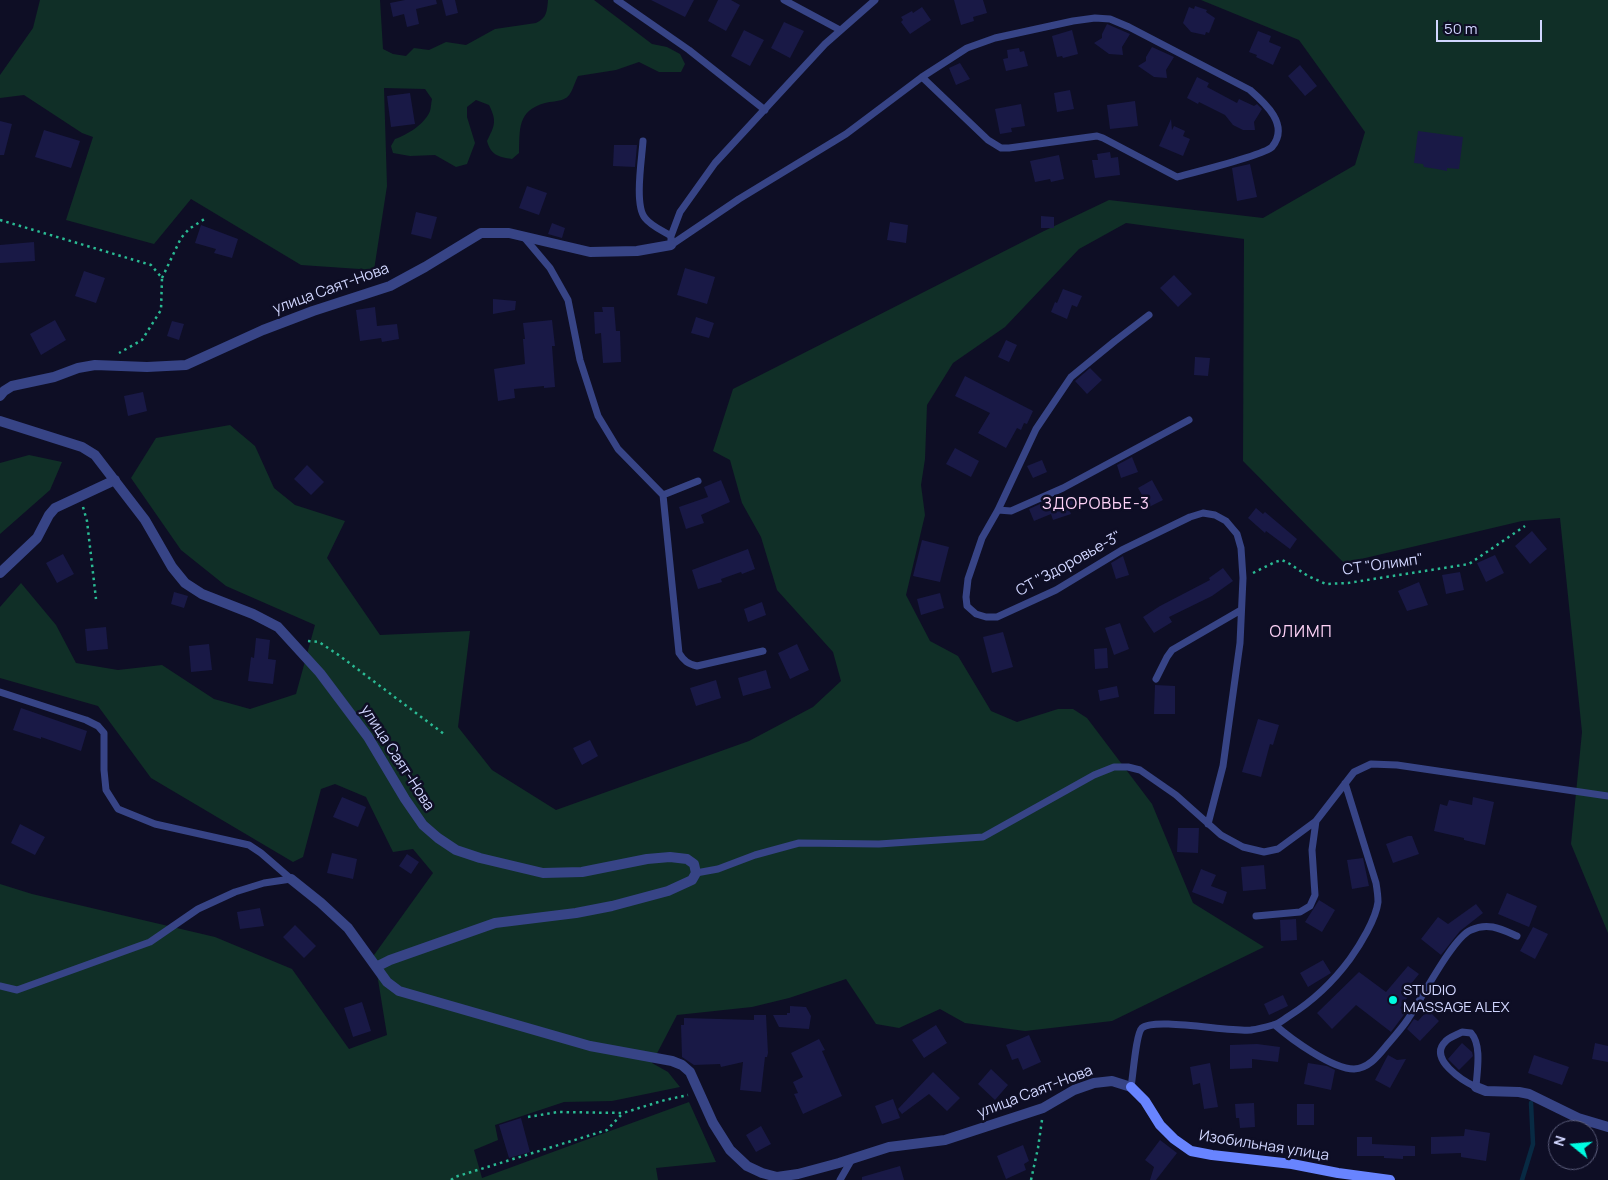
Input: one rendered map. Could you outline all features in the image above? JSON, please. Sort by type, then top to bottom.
[{"type":"street","name":"улица Саят-Нова","points":[[0,396],[12,386],[54,377],[78,368],[95,365],[147,367],[186,365],[263,330],[313,311],[390,286],[481,233],[509,233],[590,252],[637,251],[671,240]]},
{"type":"street","name":"улица Саят-Нова","points":[[0,421],[82,447],[95,455],[145,520],[172,567],[185,583],[202,594],[253,614],[278,627],[320,673],[368,737],[405,800],[423,825],[456,850],[480,858],[543,873],[582,872],[670,856],[687,858],[694,864],[696,873]]},
{"type":"street","points":[[0,573],[37,538],[49,514],[55,508],[115,480]]},
{"type":"street","points":[[376,967],[450,938],[495,923],[576,913],[612,906],[668,891],[692,880],[696,873]]},
{"type":"street","name":"улица Саят-Нова","points":[[291,879],[348,928],[387,982],[399,991],[572,1041],[672,1061],[682,1065],[690,1072],[713,1124],[730,1150],[747,1166],[777,1177],[798,1174],[899,1144],[945,1140],[1043,1108],[1074,1090],[1094,1083],[1112,1081],[1131,1087]]},
{"type":"street","name":"Изобильная улица","points":[[1131,1087],[1145,1101],[1160,1125],[1174,1139],[1191,1151],[1292,1164],[1390,1180]]},
{"type":"street","points":[[1476,1087],[1486,1091],[1529,1094],[1578,1118],[1608,1127]]},
{"type":"lane","points":[[617,0],[689,50],[764,110]]},
{"type":"lane","points":[[784,0],[840,30]]},
{"type":"lane","points":[[671,240],[680,212],[715,163],[806,64],[840,30],[875,0]]},
{"type":"lane","points":[[671,240],[846,134],[922,77],[967,48],[995,38],[1073,21],[1095,18],[1110,19],[1250,90],[1266,103],[1277,120],[1276,141],[1270,149],[1242,159],[1177,177],[1097,136],[1001,148],[988,140],[922,77]]},
{"type":"lane","points":[[642,141],[640,204],[644,218],[671,240]]},
{"type":"lane","points":[[523,236],[550,268],[568,300],[580,360],[598,416],[618,449],[663,495],[679,653],[684,661],[697,666],[763,651]]},
{"type":"lane","name":"СТ \"Здоровье-3\"","points":[[1149,315],[1071,377],[1036,429],[998,510],[982,538],[968,579],[966,606],[976,614],[986,617],[997,617],[1056,590],[1122,550],[1190,516],[1204,513],[1215,515],[1226,521],[1237,534],[1241,548],[1243,578],[1240,643],[1223,766],[1208,824]]},
{"type":"lane","points":[[998,510],[1011,511],[1063,488],[1189,420]]},
{"type":"lane","points":[[663,495],[698,481]]},
{"type":"lane","points":[[1156,679],[1166,657],[1172,650],[1241,610]]},
{"type":"lane","points":[[0,692],[86,720],[98,726],[104,733],[106,790],[118,809],[155,824],[249,845],[261,852],[291,879]]},
{"type":"lane","points":[[696,873],[718,869],[756,855],[799,843],[879,844],[983,837],[1094,775],[1114,768],[1128,767],[1140,770],[1176,795],[1221,835],[1244,847],[1264,852],[1278,849],[1316,821],[1354,772],[1362,767],[1381,763],[1608,796]]},
{"type":"lane","points":[[1131,1087],[1137,1036],[1142,1028],[1160,1023],[1250,1030],[1275,1025],[1304,1007],[1338,976],[1353,955],[1376,910],[1378,900],[1376,883],[1344,783]]},
{"type":"lane","points":[[1256,916],[1300,912],[1310,906],[1315,895],[1312,850],[1316,821]]},
{"type":"lane","points":[[0,986],[17,990],[150,942],[198,909],[235,892],[264,883],[291,879]]},
{"type":"lane","points":[[1275,1025],[1293,1040],[1330,1061],[1344,1067],[1365,1066],[1373,1061],[1408,1021],[1451,949],[1469,930],[1481,926],[1494,926],[1517,936]]},
{"type":"lane","points":[[1462,1032],[1471,1033],[1475,1038],[1477,1052],[1476,1087],[1448,1068],[1440,1057],[1441,1048],[1445,1041],[1462,1032]]},
{"type":"lane","points":[[840,1180],[852,1159]]},
{"type":"path","points":[[119,353],[142,340],[161,310],[162,278],[181,238],[206,218]]},
{"type":"path","points":[[0,220],[151,265],[162,278]]},
{"type":"path","points":[[78,497],[87,521],[96,599]]},
{"type":"path","name":"СТ \"Олимп\"","points":[[1243,578],[1282,560],[1308,576],[1326,584],[1348,583],[1468,564],[1525,526]]},
{"type":"path","points":[[295,645],[303,640],[318,642],[340,656],[444,734]]},
{"type":"path","points":[[528,1117],[558,1112],[623,1113],[665,1100],[699,1093]]},
{"type":"path","points":[[1031,1180],[1038,1148],[1043,1108]]},
{"type":"path","points":[[451,1180],[607,1130],[623,1113]]},
{"type":"green space","points":[[40,0],[380,0],[383,49],[393,54],[406,56],[414,48],[429,50],[446,42],[466,45],[495,29],[536,23],[540,21],[547,11],[548,0],[594,0],[652,44],[667,47],[680,54],[685,64],[681,72],[659,72],[639,62],[616,70],[578,76],[567,97],[536,106],[525,116],[520,129],[519,153],[512,159],[499,156],[491,149],[487,141],[493,127],[493,115],[489,105],[476,100],[467,107],[467,117],[475,143],[467,164],[456,167],[435,155],[410,156],[393,153],[391,146],[395,139],[410,132],[428,116],[432,99],[425,89],[384,88],[387,186],[374,270],[301,265],[191,199],[154,244],[66,220],[93,137],[82,133],[24,95],[0,98],[0,75],[33,28]]},
{"type":"green space","points":[[1201,0],[1608,0],[1608,933],[1571,844],[1582,732],[1560,518],[1522,521],[1344,563],[1243,461],[1244,239],[1126,223],[1079,249],[1005,327],[953,363],[927,405],[925,459],[921,485],[925,515],[906,595],[930,641],[958,656],[991,711],[1017,722],[1058,709],[1073,709],[1087,718],[1152,804],[1193,903],[1264,947],[1112,1021],[1025,1031],[965,1023],[940,1009],[899,1028],[876,1024],[846,979],[789,998],[752,1007],[677,1015],[652,1063],[668,1072],[680,1087],[612,1101],[564,1102],[495,1125],[498,1140],[474,1150],[482,1178],[689,1102],[716,1162],[656,1168],[658,1180],[0,1180],[0,884],[32,894],[215,937],[292,969],[349,1049],[387,1035],[374,955],[433,873],[413,849],[393,852],[366,797],[335,784],[321,789],[303,857],[293,862],[151,778],[98,706],[0,678],[0,607],[21,583],[56,625],[76,663],[118,670],[162,665],[214,699],[250,709],[296,694],[315,625],[226,586],[181,550],[131,478],[156,438],[230,425],[255,446],[274,488],[295,505],[345,521],[327,558],[380,635],[470,631],[458,727],[492,770],[556,810],[749,741],[813,707],[841,681],[833,652],[777,590],[761,537],[742,503],[730,460],[713,451],[733,389],[1109,200],[1263,218],[1355,165],[1365,132],[1299,40]]},
{"type":"green space","points":[[29,455],[62,462],[50,490],[0,534],[0,463]]},
{"type":"building","points":[[405,0],[436,0],[437,4],[416,9],[419,24],[407,27],[404,14],[393,17],[390,3]]},
{"type":"building","points":[[442,0],[455,0],[458,13],[446,16]]},
{"type":"building","points":[[651,0],[694,0],[685,17]]},
{"type":"building","points":[[718,0],[731,0],[740,5],[726,31],[708,21]]},
{"type":"building","points":[[954,0],[983,0],[987,13],[973,17],[974,21],[961,25]]},
{"type":"building","points":[[1195,6],[1207,10],[1206,12],[1215,18],[1209,33],[1206,32],[1205,35],[1191,32],[1183,23],[1189,7],[1194,9]]},
{"type":"building","points":[[922,7],[931,20],[910,34],[901,22],[903,20],[901,17],[912,11],[913,13]]},
{"type":"building","points":[[784,22],[804,31],[790,58],[771,48]]},
{"type":"building","points":[[1107,24],[1130,34],[1122,47],[1123,55],[1109,54],[1094,43],[1102,38]]},
{"type":"building","points":[[744,30],[764,40],[750,66],[731,56]]},
{"type":"building","points":[[1072,30],[1078,54],[1063,58],[1062,56],[1057,57],[1052,36]]},
{"type":"building","points":[[1258,31],[1271,36],[1269,42],[1281,47],[1273,65],[1249,52]]},
{"type":"building","points":[[1152,47],[1174,57],[1166,70],[1167,78],[1154,77],[1138,66],[1146,61],[1146,57]]},
{"type":"building","points":[[1019,48],[1020,52],[1024,51],[1028,66],[1006,71],[1003,59],[1008,58],[1007,50]]},
{"type":"building","points":[[960,63],[970,79],[956,85],[949,68]]},
{"type":"building","points":[[1300,65],[1317,86],[1305,96],[1288,76]]},
{"type":"building","points":[[1197,77],[1209,83],[1207,87],[1237,103],[1239,99],[1254,106],[1257,104],[1262,109],[1254,122],[1255,130],[1243,130],[1233,125],[1225,115],[1187,98]]},
{"type":"building","points":[[1070,90],[1074,109],[1057,112],[1054,93]]},
{"type":"building","points":[[410,93],[415,124],[391,127],[387,96]]},
{"type":"building","points":[[1135,101],[1138,126],[1110,129],[1107,105]]},
{"type":"building","points":[[1021,104],[1025,126],[1011,128],[1012,132],[1000,134],[995,109]]},
{"type":"building","points":[[1171,119],[1172,130],[1174,126],[1185,131],[1183,136],[1190,139],[1183,156],[1159,146]]},
{"type":"building","points":[[0,121],[12,124],[4,155],[0,155]]},
{"type":"building","points":[[44,130],[80,141],[71,168],[35,157]]},
{"type":"building","points":[[1418,131],[1463,137],[1459,169],[1447,168],[1447,171],[1424,167],[1423,164],[1414,163]]},
{"type":"building","points":[[614,145],[637,145],[635,167],[613,166]]},
{"type":"building","points":[[1110,152],[1111,158],[1118,157],[1120,175],[1095,178],[1092,160],[1098,160],[1097,154]]},
{"type":"building","points":[[1059,155],[1064,179],[1051,182],[1050,179],[1035,182],[1030,161]]},
{"type":"building","points":[[1250,164],[1257,197],[1237,201],[1232,168]]},
{"type":"building","points":[[527,186],[547,193],[539,215],[519,208]]},
{"type":"building","points":[[416,212],[437,217],[431,239],[411,234]]},
{"type":"building","points":[[1041,216],[1054,217],[1054,228],[1041,228]]},
{"type":"building","points":[[890,222],[908,225],[906,243],[887,240]]},
{"type":"building","points":[[552,223],[565,228],[562,238],[548,234]]},
{"type":"building","points":[[201,225],[238,239],[232,258],[214,253],[216,249],[195,243]]},
{"type":"building","points":[[34,242],[35,261],[0,263],[0,245]]},
{"type":"building","points":[[685,268],[715,277],[707,304],[677,295]]},
{"type":"building","points":[[84,271],[105,278],[96,303],[75,296]]},
{"type":"building","points":[[1174,275],[1192,294],[1178,307],[1160,288]]},
{"type":"building","points":[[1063,289],[1082,296],[1077,307],[1072,305],[1067,319],[1051,312]]},
{"type":"building","points":[[493,299],[516,301],[515,310],[493,314]]},
{"type":"building","points":[[375,307],[377,326],[397,324],[399,339],[382,342],[381,338],[360,341],[356,310]]},
{"type":"building","points":[[602,307],[614,307],[616,331],[620,331],[621,362],[603,363],[601,333],[595,334],[594,312],[603,312]]},
{"type":"building","points":[[696,317],[714,323],[709,338],[691,333]]},
{"type":"building","points":[[55,320],[66,340],[41,355],[30,334]]},
{"type":"building","points":[[552,320],[555,346],[552,346],[555,387],[544,388],[544,386],[514,389],[515,398],[498,401],[494,369],[525,364],[523,323]]},
{"type":"building","points":[[172,321],[184,324],[179,340],[167,336]]},
{"type":"building","points":[[1006,340],[1017,345],[1009,362],[998,357]]},
{"type":"building","points":[[1195,357],[1210,358],[1208,376],[1194,375]]},
{"type":"building","points":[[1090,368],[1102,380],[1087,394],[1075,381]]},
{"type":"building","points":[[965,376],[1033,411],[1027,424],[1024,423],[1021,430],[1017,428],[1006,448],[978,433],[990,413],[955,396]]},
{"type":"building","points":[[143,392],[147,411],[128,416],[124,396]]},
{"type":"building","points":[[955,448],[979,461],[971,477],[946,464]]},
{"type":"building","points":[[1132,457],[1138,472],[1121,478],[1117,465]]},
{"type":"building","points":[[1042,460],[1047,472],[1033,478],[1027,466]]},
{"type":"building","points":[[307,465],[324,482],[311,495],[294,479]]},
{"type":"building","points":[[721,480],[730,502],[701,515],[704,523],[686,529],[679,507],[708,497],[704,487]]},
{"type":"building","points":[[1152,480],[1163,500],[1149,507],[1138,488]]},
{"type":"building","points":[[1072,496],[1074,504],[1068,507],[1071,514],[1053,520],[1051,514],[1034,521],[1029,509],[1040,504],[1041,506]]},
{"type":"building","points":[[1256,508],[1263,514],[1265,512],[1297,539],[1290,549],[1266,531],[1265,533],[1248,518]]},
{"type":"building","points":[[1532,531],[1547,549],[1530,564],[1515,546]]},
{"type":"building","points":[[922,540],[949,547],[940,582],[913,576]]},
{"type":"building","points":[[748,549],[755,569],[721,579],[722,582],[698,589],[692,570]]},
{"type":"building","points":[[63,554],[74,574],[57,583],[46,563]]},
{"type":"building","points":[[1495,555],[1504,573],[1486,582],[1477,563]]},
{"type":"building","points":[[1123,556],[1129,575],[1116,579],[1111,563]]},
{"type":"building","points":[[1223,568],[1233,581],[1212,596],[1169,617],[1172,622],[1154,633],[1143,617],[1210,580],[1209,578]]},
{"type":"building","points":[[1460,572],[1464,590],[1446,594],[1442,575]]},
{"type":"building","points":[[1419,582],[1428,605],[1407,611],[1398,591]]},
{"type":"building","points":[[174,592],[188,596],[184,608],[171,604]]},
{"type":"building","points":[[940,593],[944,608],[921,615],[917,599]]},
{"type":"building","points":[[762,602],[766,615],[748,622],[744,609]]},
{"type":"building","points":[[1120,623],[1129,649],[1114,655],[1105,628]]},
{"type":"building","points":[[106,627],[108,649],[87,651],[85,629]]},
{"type":"building","points":[[1003,632],[1013,667],[992,673],[983,637]]},
{"type":"building","points":[[256,638],[270,640],[268,659],[276,660],[273,684],[248,681],[251,657],[254,658]]},
{"type":"building","points":[[209,644],[212,670],[191,672],[189,646]]},
{"type":"building","points":[[797,644],[809,670],[790,679],[778,653]]},
{"type":"building","points":[[1107,648],[1108,668],[1095,669],[1094,649]]},
{"type":"building","points":[[766,670],[771,688],[743,696],[738,678]]},
{"type":"building","points":[[716,680],[721,698],[696,706],[690,688]]},
{"type":"building","points":[[1155,685],[1175,686],[1175,714],[1154,714]]},
{"type":"building","points":[[1117,686],[1119,697],[1100,701],[1098,690]]},
{"type":"building","points":[[21,708],[87,731],[81,751],[41,737],[41,739],[13,730]]},
{"type":"building","points":[[1258,719],[1279,725],[1273,745],[1270,744],[1261,777],[1242,772]]},
{"type":"building","points":[[590,740],[598,756],[582,765],[573,748]]},
{"type":"building","points":[[342,797],[366,807],[358,827],[333,817]]},
{"type":"building","points":[[1473,797],[1494,802],[1485,845],[1434,831],[1440,804],[1447,806],[1449,800],[1472,805]]},
{"type":"building","points":[[20,824],[45,837],[35,855],[11,843]]},
{"type":"building","points":[[1178,828],[1199,828],[1198,853],[1177,852]]},
{"type":"building","points":[[1412,836],[1419,854],[1393,863],[1386,844]]},
{"type":"building","points":[[332,853],[357,859],[353,879],[327,873]]},
{"type":"building","points":[[407,854],[419,862],[411,874],[399,866]]},
{"type":"building","points":[[1363,858],[1369,886],[1352,889],[1347,860]]},
{"type":"building","points":[[1264,865],[1266,889],[1243,891],[1241,867]]},
{"type":"building","points":[[1201,869],[1216,875],[1211,886],[1227,892],[1223,904],[1192,892]]},
{"type":"building","points":[[1507,893],[1537,906],[1529,927],[1498,914]]},
{"type":"building","points":[[1319,900],[1335,910],[1322,932],[1305,922]]},
{"type":"building","points":[[1476,904],[1483,913],[1460,931],[1441,955],[1421,939],[1438,917],[1448,924]]},
{"type":"building","points":[[260,908],[264,926],[240,929],[237,912]]},
{"type":"building","points":[[1296,919],[1297,940],[1281,941],[1280,920]]},
{"type":"building","points":[[295,925],[316,946],[304,958],[283,937]]},
{"type":"building","points":[[1533,927],[1548,934],[1535,959],[1520,951]]},
{"type":"building","points":[[1323,960],[1331,973],[1308,987],[1300,973]]},
{"type":"building","points":[[1408,966],[1419,974],[1406,990],[1410,994],[1400,1008],[1406,1012],[1391,1032],[1356,1005],[1332,1029],[1317,1013],[1359,972],[1386,992]]},
{"type":"building","points":[[1283,995],[1288,1006],[1269,1015],[1264,1004]]},
{"type":"building","points":[[362,1002],[371,1031],[353,1037],[344,1008]]},
{"type":"building","points":[[790,1006],[806,1007],[811,1016],[809,1029],[779,1027],[773,1015],[787,1015],[787,1013],[790,1013]]},
{"type":"building","points":[[1428,1010],[1439,1021],[1420,1041],[1407,1029],[1414,1019],[1418,1021]]},
{"type":"building","points":[[754,1015],[766,1015],[768,1053],[767,1057],[765,1057],[761,1092],[740,1090],[743,1062],[721,1067],[720,1064],[694,1065],[682,1057],[681,1025],[684,1025],[684,1018],[754,1020]]},
{"type":"building","points":[[936,1025],[947,1043],[924,1058],[912,1040]]},
{"type":"building","points":[[1029,1035],[1041,1062],[1023,1070],[1018,1058],[1012,1060],[1006,1045]]},
{"type":"building","points":[[819,1039],[825,1050],[822,1051],[842,1096],[803,1114],[794,1094],[798,1093],[793,1082],[803,1077],[791,1053]]},
{"type":"building","points":[[1462,1043],[1472,1052],[1473,1056],[1459,1070],[1448,1059]]},
{"type":"building","points":[[1595,1043],[1608,1046],[1608,1062],[1592,1059]]},
{"type":"building","points":[[1257,1044],[1280,1047],[1278,1062],[1252,1059],[1252,1068],[1230,1069],[1230,1045]]},
{"type":"building","points":[[1388,1055],[1397,1060],[1406,1059],[1390,1088],[1375,1080]]},
{"type":"building","points":[[1534,1055],[1569,1067],[1562,1085],[1528,1073]]},
{"type":"building","points":[[1210,1063],[1218,1107],[1204,1109],[1200,1083],[1193,1085],[1190,1067]]},
{"type":"building","points":[[1308,1063],[1327,1066],[1335,1070],[1331,1090],[1304,1084]]},
{"type":"building","points":[[991,1069],[1008,1085],[995,1100],[978,1084]]},
{"type":"building","points":[[933,1072],[960,1098],[947,1111],[929,1094],[902,1114],[898,1109]]},
{"type":"building","points":[[893,1099],[900,1118],[882,1124],[875,1106]]},
{"type":"building","points":[[1254,1103],[1255,1127],[1240,1128],[1239,1118],[1236,1118],[1235,1104]]},
{"type":"building","points":[[1297,1104],[1314,1104],[1314,1125],[1297,1125]]},
{"type":"building","points":[[521,1118],[530,1152],[509,1158],[499,1125]]},
{"type":"building","points":[[761,1126],[771,1144],[756,1152],[746,1135]]},
{"type":"building","points":[[1465,1129],[1490,1133],[1486,1161],[1461,1157],[1461,1153],[1431,1154],[1431,1137],[1464,1136]]},
{"type":"building","points":[[1357,1137],[1372,1137],[1372,1144],[1415,1146],[1415,1156],[1403,1156],[1403,1159],[1384,1158],[1384,1156],[1357,1156]]},
{"type":"building","points":[[1160,1140],[1177,1153],[1156,1180],[1150,1180],[1154,1167],[1145,1160]]},
{"type":"building","points":[[1023,1145],[1029,1161],[1024,1164],[1026,1170],[1006,1179],[997,1156]]},
{"type":"building","points":[[900,1166],[904,1180],[862,1180],[862,1177]]},
{"type":"waterway","points":[[1522,1180],[1533,1144],[1531,1103]]},
{"type":"place","name":"STUDIO MASSAGE ALEX","points":[[1393,1000]]},
{"type":"district","name":"ЗДОРОВЬЕ-3","points":[[1096,505]]},
{"type":"district","name":"ОЛИМП","points":[[1301,633]]}]
